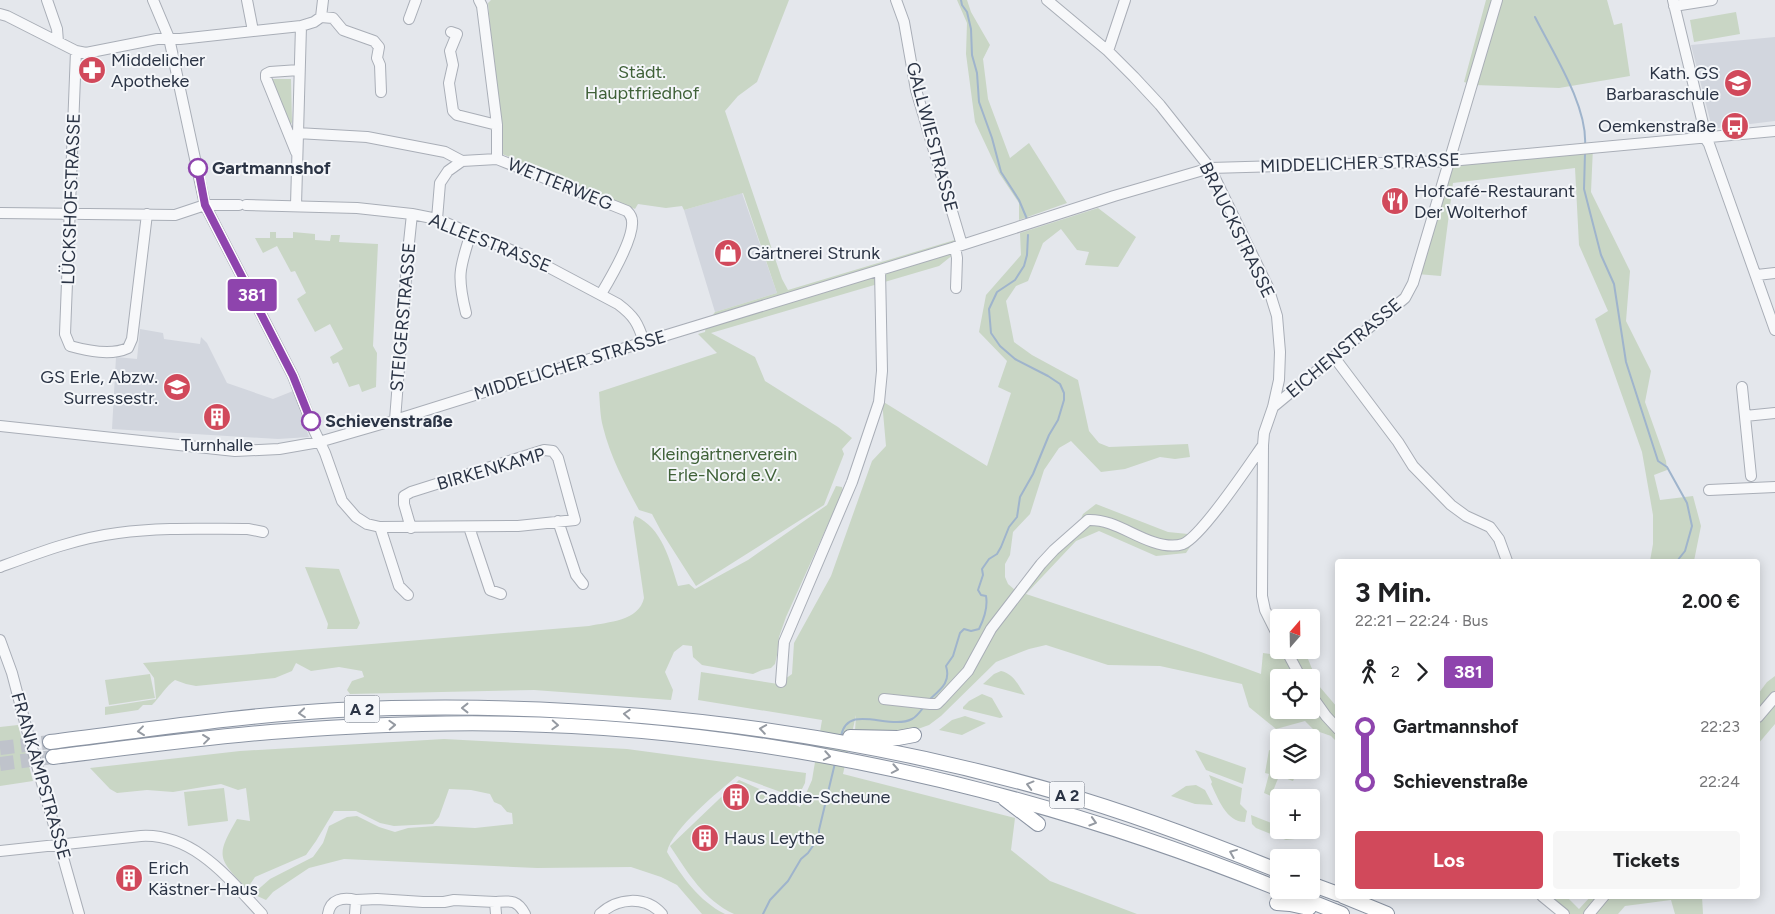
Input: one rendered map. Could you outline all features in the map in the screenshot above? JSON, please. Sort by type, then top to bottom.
[{"type":"highway","name":"A 2","points":[[50,742],[250,717],[335,710],[424,708],[551,709],[728,724],[850,741],[1001,776],[1147,821],[1270,868]]},
{"type":"highway","name":"A 2","points":[[53,757],[257,733],[336,728],[423,724],[549,725],[625,730],[717,740],[808,753],[926,776],[996,793],[1141,836],[1270,885]]},
{"type":"highway","points":[[850,741],[914,735]]},
{"type":"highway","points":[[996,793],[1038,824]]},
{"type":"highway","points":[[1320,887],[1335,893]]},
{"type":"highway","points":[[1283,899],[1290,904],[1340,914]]},
{"type":"highway","points":[[1350,899],[1387,914]]},
{"type":"street","points":[[47,0],[57,29],[58,42]]},
{"type":"street","points":[[153,0],[168,38],[205,205],[293,376],[319,442]]},
{"type":"street","points":[[247,0],[253,31]]},
{"type":"street","points":[[321,17],[323,0]]},
{"type":"street","points":[[409,19],[416,0]]},
{"type":"street","points":[[479,0],[482,6],[497,125],[497,159]]},
{"type":"street","name":"GALLWIESTRASSE","points":[[896,0],[904,22],[918,99],[959,246]]},
{"type":"street","name":"BRAUCKSTRASSE","points":[[1047,0],[1108,51],[1160,106],[1210,168],[1268,287],[1277,316],[1280,352],[1279,380],[1273,407],[1264,433],[1263,445],[1262,596],[1265,610],[1270,620]]},
{"type":"street","points":[[1108,51],[1125,0]]},
{"type":"street","name":"EICHENSTRASSE","points":[[1273,407],[1406,298],[1413,283],[1497,0]]},
{"type":"street","points":[[1712,0],[1674,3],[1705,138],[1709,144],[1775,330]]},
{"type":"street","points":[[0,14],[76,51],[86,52],[168,38],[180,39],[300,26],[314,22],[321,17],[333,18],[343,30],[374,41],[379,47],[377,58],[380,65],[381,92]]},
{"type":"street","points":[[296,205],[300,26]]},
{"type":"street","points":[[451,32],[457,34],[450,51],[453,65],[449,83],[453,111],[457,115],[497,125]]},
{"type":"street","name":"LÜCKSHOFSTRASSE","points":[[76,51],[65,334],[70,346],[118,353],[128,348],[132,339],[147,214]]},
{"type":"street","points":[[297,156],[266,74],[270,72],[299,70]]},
{"type":"street","name":"MIDDELICHER STRASSE","points":[[0,426],[235,451],[278,450],[319,442],[395,420],[959,246],[1114,196],[1210,168],[1450,161],[1775,131]]},
{"type":"street","points":[[298,133],[375,139],[444,152],[462,162],[448,171],[440,184],[437,219]]},
{"type":"street","name":"WETTERWEG","points":[[462,162],[497,159],[627,211],[633,223],[632,230],[622,255],[601,294]]},
{"type":"street","points":[[0,213],[175,215],[205,205]]},
{"type":"street","name":"ALLEESTRASSE","points":[[205,205],[296,205],[357,208],[412,214],[437,219],[537,260],[601,294],[630,312],[638,322],[644,342]]},
{"type":"street","name":"STEIGERSTRASSE","points":[[395,420],[412,214]]},
{"type":"street","points":[[466,313],[460,290],[459,276],[470,234]]},
{"type":"street","points":[[956,288],[962,259],[959,246]]},
{"type":"street","points":[[781,682],[784,642],[852,482],[879,402],[882,371],[880,270]]},
{"type":"street","points":[[1756,274],[1775,273]]},
{"type":"street","points":[[1334,357],[1394,435],[1413,466],[1451,505],[1466,516],[1490,527],[1499,538],[1506,559]]},
{"type":"street","points":[[1742,387],[1751,476]]},
{"type":"street","points":[[1745,416],[1775,413]]},
{"type":"street","name":"BIRKENKAMP","points":[[319,442],[325,453],[342,501],[356,517],[367,524],[380,527],[411,528],[469,527],[518,526],[575,520],[558,458],[553,451],[544,450],[411,492],[404,496],[404,504],[411,528]]},
{"type":"street","points":[[884,699],[930,704],[936,704],[941,700],[968,672],[991,628],[1041,564],[1088,520],[1104,521],[1155,542],[1174,546],[1184,543],[1194,536],[1210,518],[1263,445]]},
{"type":"street","points":[[1709,490],[1775,487]]},
{"type":"street","points":[[558,521],[576,575],[583,584]]},
{"type":"street","points":[[380,527],[399,586],[408,595]]},
{"type":"street","points":[[469,527],[490,590],[501,594]]},
{"type":"street","points":[[0,567],[84,539],[116,533],[146,530],[248,529],[263,532]]},
{"type":"street","name":"FRANKAMPSTRASSE","points":[[0,640],[12,672],[79,914]]},
{"type":"street","points":[[1760,715],[1775,697]]},
{"type":"street","points":[[1320,708],[1335,726]]},
{"type":"street","points":[[0,851],[148,835],[174,840],[204,856],[262,914]]},
{"type":"street","points":[[328,914],[331,904],[338,899],[423,902],[454,900],[513,902],[521,906],[525,914]]},
{"type":"street","points":[[1546,899],[1564,914]]},
{"type":"street","points":[[1589,914],[1602,899]]},
{"type":"street","points":[[355,914],[356,900]]},
{"type":"street","points":[[600,914],[615,903],[635,900],[648,905],[662,914]]},
{"type":"street","points":[[495,902],[496,914]]},
{"type":"shaded area","name":"Kath. GS Barbaraschule","points":[[1775,37],[1775,121],[1717,128],[1711,124],[1691,45]]},
{"type":"shaded area","points":[[742,193],[777,293],[715,312],[684,210]]},
{"type":"shaded area","name":"GS Erle, Abzw. Surressestr.","points":[[140,329],[163,333],[164,339],[200,344],[201,337],[207,343],[227,383],[273,399],[293,391],[309,437],[278,439],[112,429],[116,357],[137,359]]},
{"type":"green space","points":[[491,0],[789,0],[757,82],[738,96],[725,111],[782,279],[788,290],[958,239],[954,254],[939,266],[711,333],[755,357],[765,381],[838,427],[852,438],[842,449],[844,454],[824,505],[696,586],[652,514],[639,510],[623,480],[606,438],[601,418],[599,392],[717,353],[698,334],[705,332],[706,325],[715,312],[777,293],[743,193],[684,210],[682,206],[666,208],[638,204],[635,209],[502,154],[488,3]]},
{"type":"green space","points":[[957,0],[967,0],[971,12],[990,45],[983,59],[988,99],[1010,158],[1029,143],[1067,203],[1019,220],[1019,203],[999,173],[975,122],[966,54],[967,23]]},
{"type":"green space","points":[[1486,0],[1607,0],[1614,25],[1622,23],[1630,76],[1559,88],[1474,85],[1464,82]]},
{"type":"green space","points":[[1736,12],[1740,34],[1694,42],[1690,20]]},
{"type":"green space","points":[[272,79],[291,79],[292,122],[289,129]]},
{"type":"green space","points":[[1593,147],[1591,192],[1630,271],[1626,321],[1651,371],[1645,402],[1666,461],[1667,470],[1654,475],[1660,500],[1693,496],[1701,526],[1694,559],[1650,559],[1653,544],[1653,515],[1642,452],[1595,319],[1608,311],[1579,245],[1575,168],[1453,183],[1441,276],[1417,274],[1442,165]]},
{"type":"green space","points":[[1098,208],[1136,237],[1118,267],[1085,265],[1089,252],[1077,250],[1061,229],[1043,243],[1028,281],[1016,286],[1006,301],[1014,342],[1032,355],[1078,380],[1089,431],[1099,443],[1109,447],[1188,444],[1190,457],[1175,459],[1160,457],[1125,469],[1101,472],[1071,441],[1059,448],[1044,470],[1030,514],[1013,532],[1010,555],[1005,564],[1005,577],[1008,584],[1015,590],[1080,521],[1083,514],[1096,504],[1168,532],[1198,535],[1186,553],[1156,556],[1099,531],[1076,541],[1026,594],[1261,674],[1263,653],[1270,654],[1270,659],[1308,659],[1312,669],[1270,669],[1270,719],[1320,719],[1320,687],[1335,705],[1335,740],[1331,736],[1320,732],[1320,729],[1313,729],[1305,721],[1276,729],[1249,707],[1242,684],[1160,666],[1108,665],[1046,645],[1029,649],[996,662],[941,716],[929,725],[901,735],[855,731],[856,715],[843,774],[1015,818],[1011,850],[1050,881],[1137,914],[734,914],[723,908],[705,893],[690,876],[670,846],[739,780],[800,807],[812,780],[822,720],[698,700],[701,672],[778,684],[792,674],[794,643],[831,576],[872,461],[886,446],[882,401],[987,466],[1011,393],[998,387],[1007,361],[979,332],[986,295],[1021,255],[1020,233]]},
{"type":"green space","points":[[270,232],[276,232],[276,238],[293,238],[293,232],[315,234],[315,240],[330,241],[331,235],[340,235],[339,242],[378,244],[373,346],[377,353],[376,387],[362,392],[359,384],[349,387],[338,362],[333,364],[330,357],[343,349],[330,324],[315,332],[297,299],[306,293],[295,271],[291,272],[277,246],[263,253],[255,238],[270,238]]},
{"type":"green space","points":[[836,486],[842,487],[843,491],[786,617],[779,637],[775,664],[771,668],[753,674],[702,665],[693,657],[692,646],[683,645],[674,652],[665,672],[673,690],[671,700],[534,690],[350,694],[347,690],[352,681],[364,677],[362,671],[339,667],[311,671],[296,663],[292,671],[275,678],[196,686],[175,680],[152,705],[143,705],[138,710],[105,715],[105,707],[156,699],[154,678],[143,663],[589,626],[622,619],[636,612],[644,598],[633,522],[635,516],[644,521],[658,536],[668,556],[678,586],[689,584],[695,589],[748,560],[827,505]]},
{"type":"green space","points":[[305,567],[339,569],[360,623],[357,629],[327,629],[328,624]]},
{"type":"green space","points":[[1001,671],[1012,677],[1025,695],[983,684],[994,674]]},
{"type":"green space","points":[[150,674],[155,698],[109,705],[105,680]]},
{"type":"green space","points":[[1775,676],[1775,724],[1760,742],[1760,691],[1767,682]]},
{"type":"green space","points":[[982,694],[992,698],[1003,717],[1000,718],[963,709],[969,701]]},
{"type":"green space","points":[[965,716],[986,723],[962,735],[939,730],[952,720]]},
{"type":"green space","points":[[18,725],[33,781],[0,786],[0,727]]},
{"type":"green space","points":[[444,739],[627,749],[806,773],[805,783],[800,793],[789,795],[737,776],[697,811],[677,833],[667,852],[699,895],[725,914],[702,914],[677,885],[661,877],[631,867],[537,868],[344,859],[309,868],[273,892],[266,900],[253,894],[270,879],[313,857],[323,843],[329,826],[347,817],[357,816],[379,827],[395,832],[408,828],[436,826],[475,828],[513,824],[512,813],[507,812],[501,805],[494,802],[490,794],[471,790],[449,789],[439,817],[433,824],[394,826],[380,823],[356,811],[334,811],[306,855],[255,877],[247,889],[230,870],[223,857],[225,842],[237,819],[250,821],[246,788],[238,790],[221,784],[173,792],[147,790],[117,793],[110,789],[90,768],[240,751]]},
{"type":"green space","points":[[1195,750],[1246,768],[1243,784],[1206,770]]},
{"type":"green space","points":[[1269,750],[1270,779],[1278,779],[1274,789],[1270,789],[1270,796],[1264,793],[1269,774],[1265,773]]},
{"type":"green space","points":[[1209,775],[1242,788],[1240,804],[1247,811],[1245,822],[1238,821],[1228,814],[1211,784]]},
{"type":"green space","points":[[1196,785],[1205,790],[1213,805],[1195,804],[1171,796],[1186,786]]},
{"type":"green space","points":[[224,788],[228,821],[188,826],[184,792]]},
{"type":"green space","points":[[1251,815],[1270,822],[1270,834],[1256,828],[1252,824]]},
{"type":"green space","points":[[1548,899],[1569,899],[1579,909],[1588,899],[1702,899],[1703,914],[1675,914],[1671,900],[1625,906],[1618,914],[1565,914]]},
{"type":"waterway","points":[[961,0],[967,12],[971,29],[972,55],[977,73],[979,102],[992,138],[1001,172],[1019,200],[1027,219]]},
{"type":"waterway","points":[[1535,17],[1560,63],[1575,97],[1581,114],[1585,146]]},
{"type":"waterway","points":[[1585,153],[1584,189],[1601,255],[1614,284],[1626,362],[1658,461],[1667,467],[1687,503],[1692,526],[1685,551],[1679,559]]},
{"type":"waterway","points":[[930,699],[946,681],[946,666],[953,656],[960,633],[964,629],[971,631],[979,629],[981,625],[986,604],[986,596],[981,595],[978,590],[983,575],[982,569],[989,559],[997,554],[1009,527],[1017,517],[1020,497],[1058,420],[1064,400],[1064,393],[1060,384],[1015,359],[1000,346],[991,333],[989,309],[997,292],[1015,280],[1024,266],[1027,255],[1028,235]]},
{"type":"waterway","points":[[841,736],[845,726],[852,721],[871,719],[903,722],[913,718],[923,708]]},
{"type":"waterway","points":[[763,914],[770,900],[788,881],[801,859],[808,853],[819,837],[835,763]]},
{"type":"tunnel","points":[[0,748],[50,742]]},
{"type":"tunnel","points":[[0,764],[53,757]]},
{"type":"bus line","name":"381","points":[[198,168],[205,205],[293,376],[311,421]]},
{"type":"place","name":"Middelicher Apotheke","points":[[92,70]]},
{"type":"place","name":"Kath. GS Barbaraschule","points":[[1738,83]]},
{"type":"place","name":"Oemkenstraße","points":[[1735,126]]},
{"type":"place","name":"Gartmannshof","points":[[198,168]]},
{"type":"place","name":"Hofcafé-Restaurant Der Wolterhof","points":[[1395,201]]},
{"type":"place","name":"Gärtnerei Strunk","points":[[728,253]]},
{"type":"place","name":"GS Erle, Abzw. Surressestr.","points":[[177,387]]},
{"type":"place","name":"Turnhalle","points":[[217,417]]},
{"type":"place","name":"Schievenstraße","points":[[311,421]]},
{"type":"place","name":"Caddie-Scheune","points":[[736,797]]},
{"type":"place","name":"Haus Leythe","points":[[705,838]]},
{"type":"place","name":"Erich Kästner-Haus","points":[[129,878]]},
{"type":"park label","name":"Städt. Hauptfriedhof","points":[[642,82]]},
{"type":"park label","name":"Kleingärtnerverein Erle-Nord e.V.","points":[[724,464]]}]
